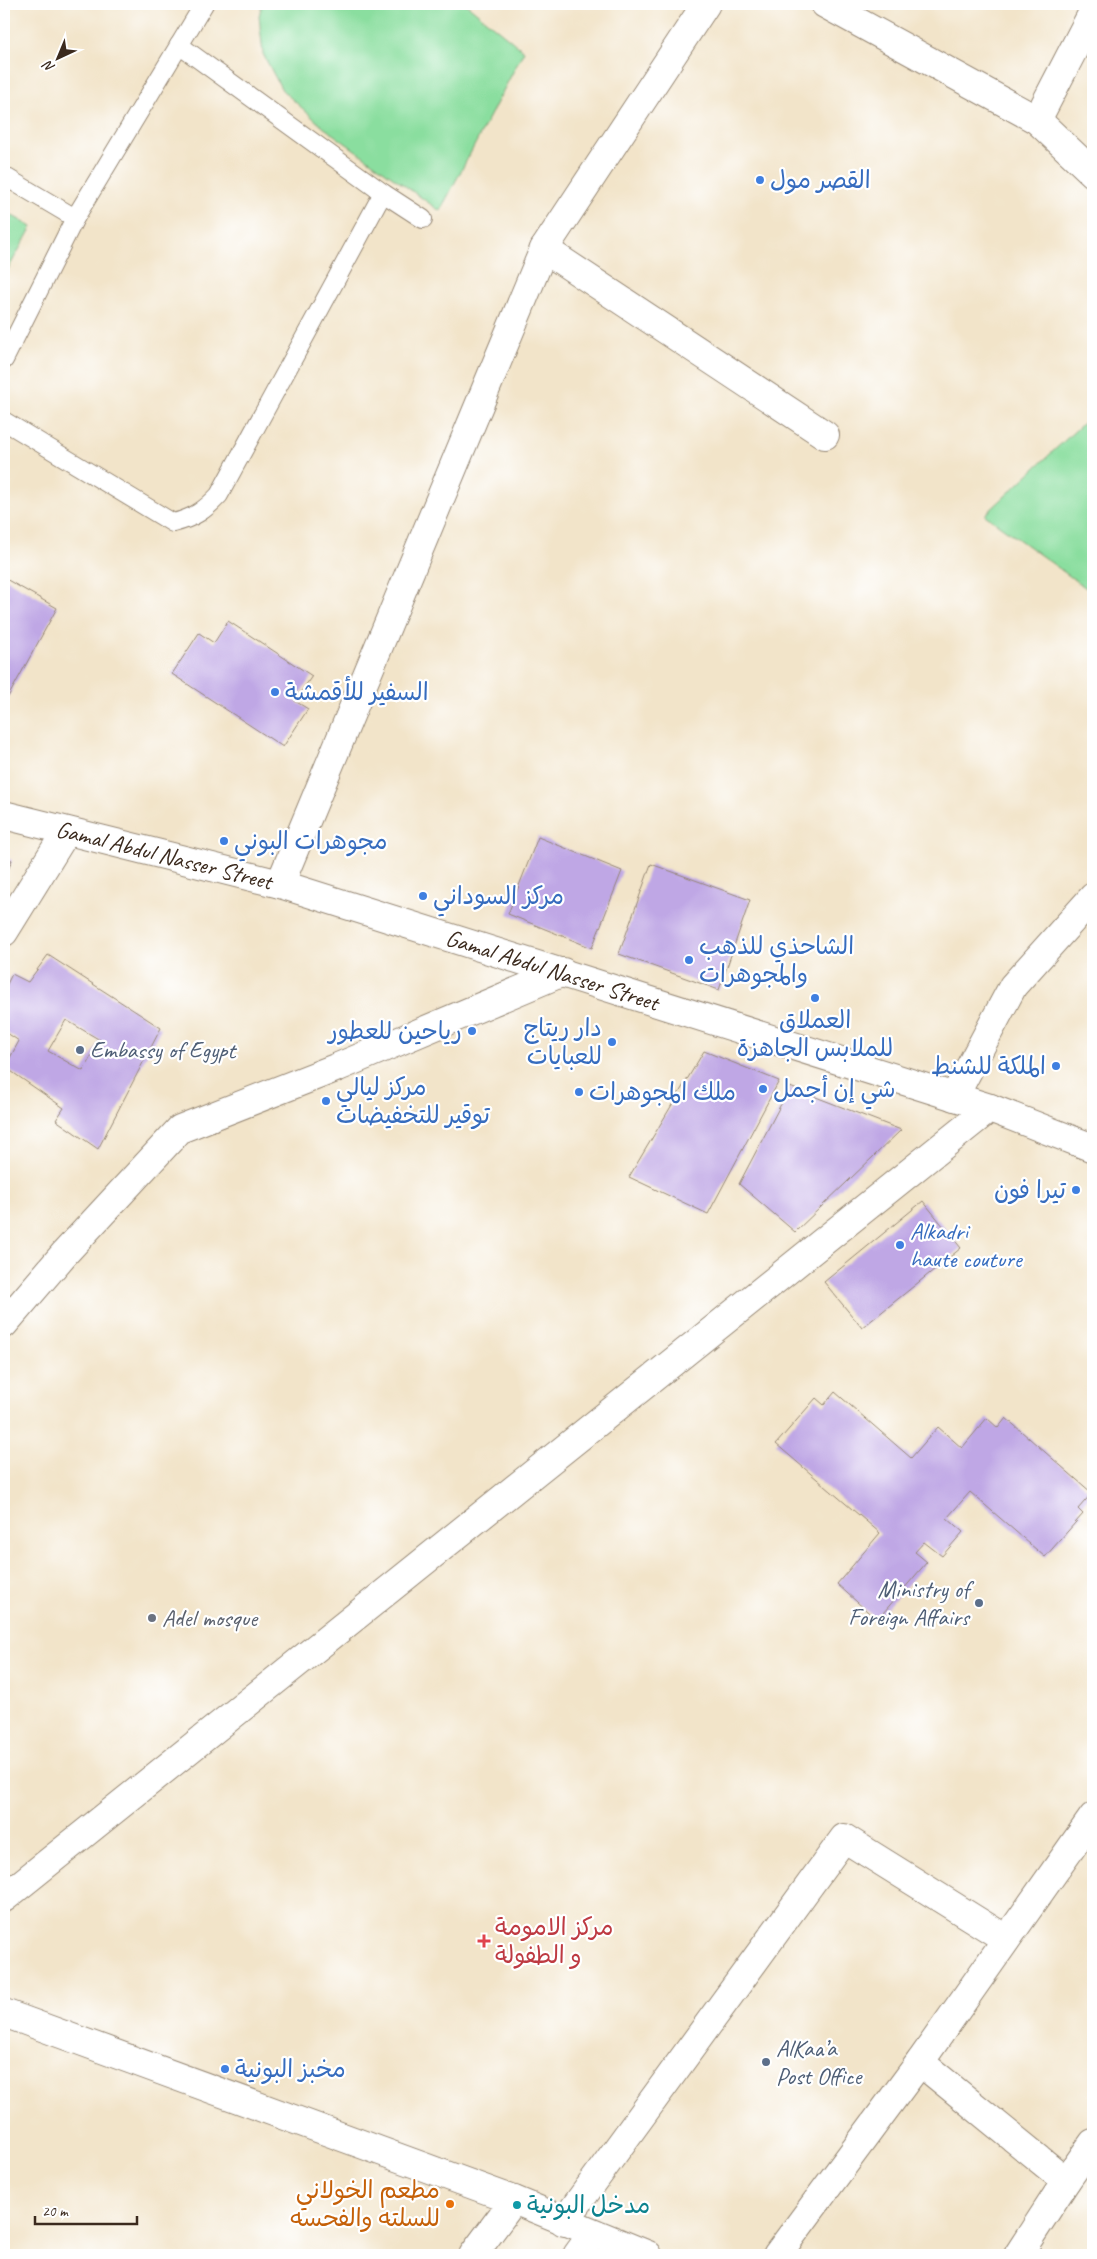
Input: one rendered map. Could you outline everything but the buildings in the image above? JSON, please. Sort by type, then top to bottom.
[{"type":"street","points":[[280,884],[544,249],[706,4]]},
{"type":"street","points":[[825,4],[1037,120],[1093,173]]},
{"type":"street","points":[[1037,120],[1093,12]]},
{"type":"street","points":[[544,249],[825,435]]},
{"type":"street","name":"Gamal Abdul Nasser Street","points":[[4,815],[280,884],[990,1108],[1093,1148]]},
{"type":"street","points":[[4,932],[66,832]]},
{"type":"street","points":[[954,1097],[1013,986],[1093,897]]},
{"type":"street","points":[[4,1324],[64,1254],[180,1129],[338,1067],[563,972]]},
{"type":"street","points":[[4,1898],[990,1108]]},
{"type":"street","points":[[777,2255],[920,2062],[1093,1817]]},
{"type":"street","points":[[564,2222],[844,1838],[1006,1939]]},
{"type":"street","points":[[4,2013],[514,2200],[648,2255]]},
{"type":"street","points":[[920,2062],[1066,2181]]},
{"type":"street","points":[[1018,2255],[1066,2181],[1093,2144]]},
{"type":"street","points":[[473,2255],[514,2200]]},
{"type":"street","points":[[577,2255],[593,2233]]},
{"type":"lane","points":[[4,360],[76,218],[204,4]]},
{"type":"lane","points":[[179,45],[383,194],[423,219]]},
{"type":"lane","points":[[4,176],[76,218]]},
{"type":"lane","points":[[5,426],[173,524],[191,519],[205,511],[220,496],[383,194]]},
{"type":"green space","points":[[262,4],[466,4],[524,51],[440,211],[323,127],[282,90],[263,54],[259,16]]},
{"type":"green space","points":[[4,211],[32,227],[4,276]]},
{"type":"green space","points":[[1093,414],[1093,593],[985,515]]},
{"type":"place","name":"القصر مول","points":[[760,180]]},
{"type":"place","name":"السفير للأقمشة","points":[[275,692]]},
{"type":"place","name":"مجوهرات البوني","points":[[224,841]]},
{"type":"place","name":"مركز السوداني","points":[[423,896]]},
{"type":"place","name":"الشاحذي للذهب والمجوهرات","points":[[689,960]]},
{"type":"place","name":"العملاق للملابس الجاهزة","points":[[815,998]]},
{"type":"place","name":"رياحين للعطور","points":[[472,1031]]},
{"type":"place","name":"دار ريتاج للعبايات","points":[[612,1042]]},
{"type":"place","name":"Embassy of Egypt","points":[[80,1050]]},
{"type":"place","name":"الملكة للشنط","points":[[1056,1066]]},
{"type":"place","name":"شي إن أجمل","points":[[763,1089]]},
{"type":"place","name":"ملك المجوهرات","points":[[579,1092]]},
{"type":"place","name":"مركز ليالي توقير للتخفيضات","points":[[326,1101]]},
{"type":"place","name":"تيرا فون","points":[[1076,1190]]},
{"type":"place","name":"Alkadri haute couture","points":[[900,1245]]},
{"type":"place","name":"Ministry of Foreign Affairs","points":[[979,1603]]},
{"type":"place","name":"Adel mosque","points":[[152,1618]]},
{"type":"place","name":"مركز الامومة و الطفولة","points":[[484,1941]]},
{"type":"place","name":"AlKaa’a Post Office","points":[[766,2062]]},
{"type":"place","name":"مخبز البونية","points":[[225,2069]]},
{"type":"place","name":"مطعم الخولاني للسلته والفحسه","points":[[450,2204]]},
{"type":"place","name":"مدخل البونية","points":[[517,2205]]}]
